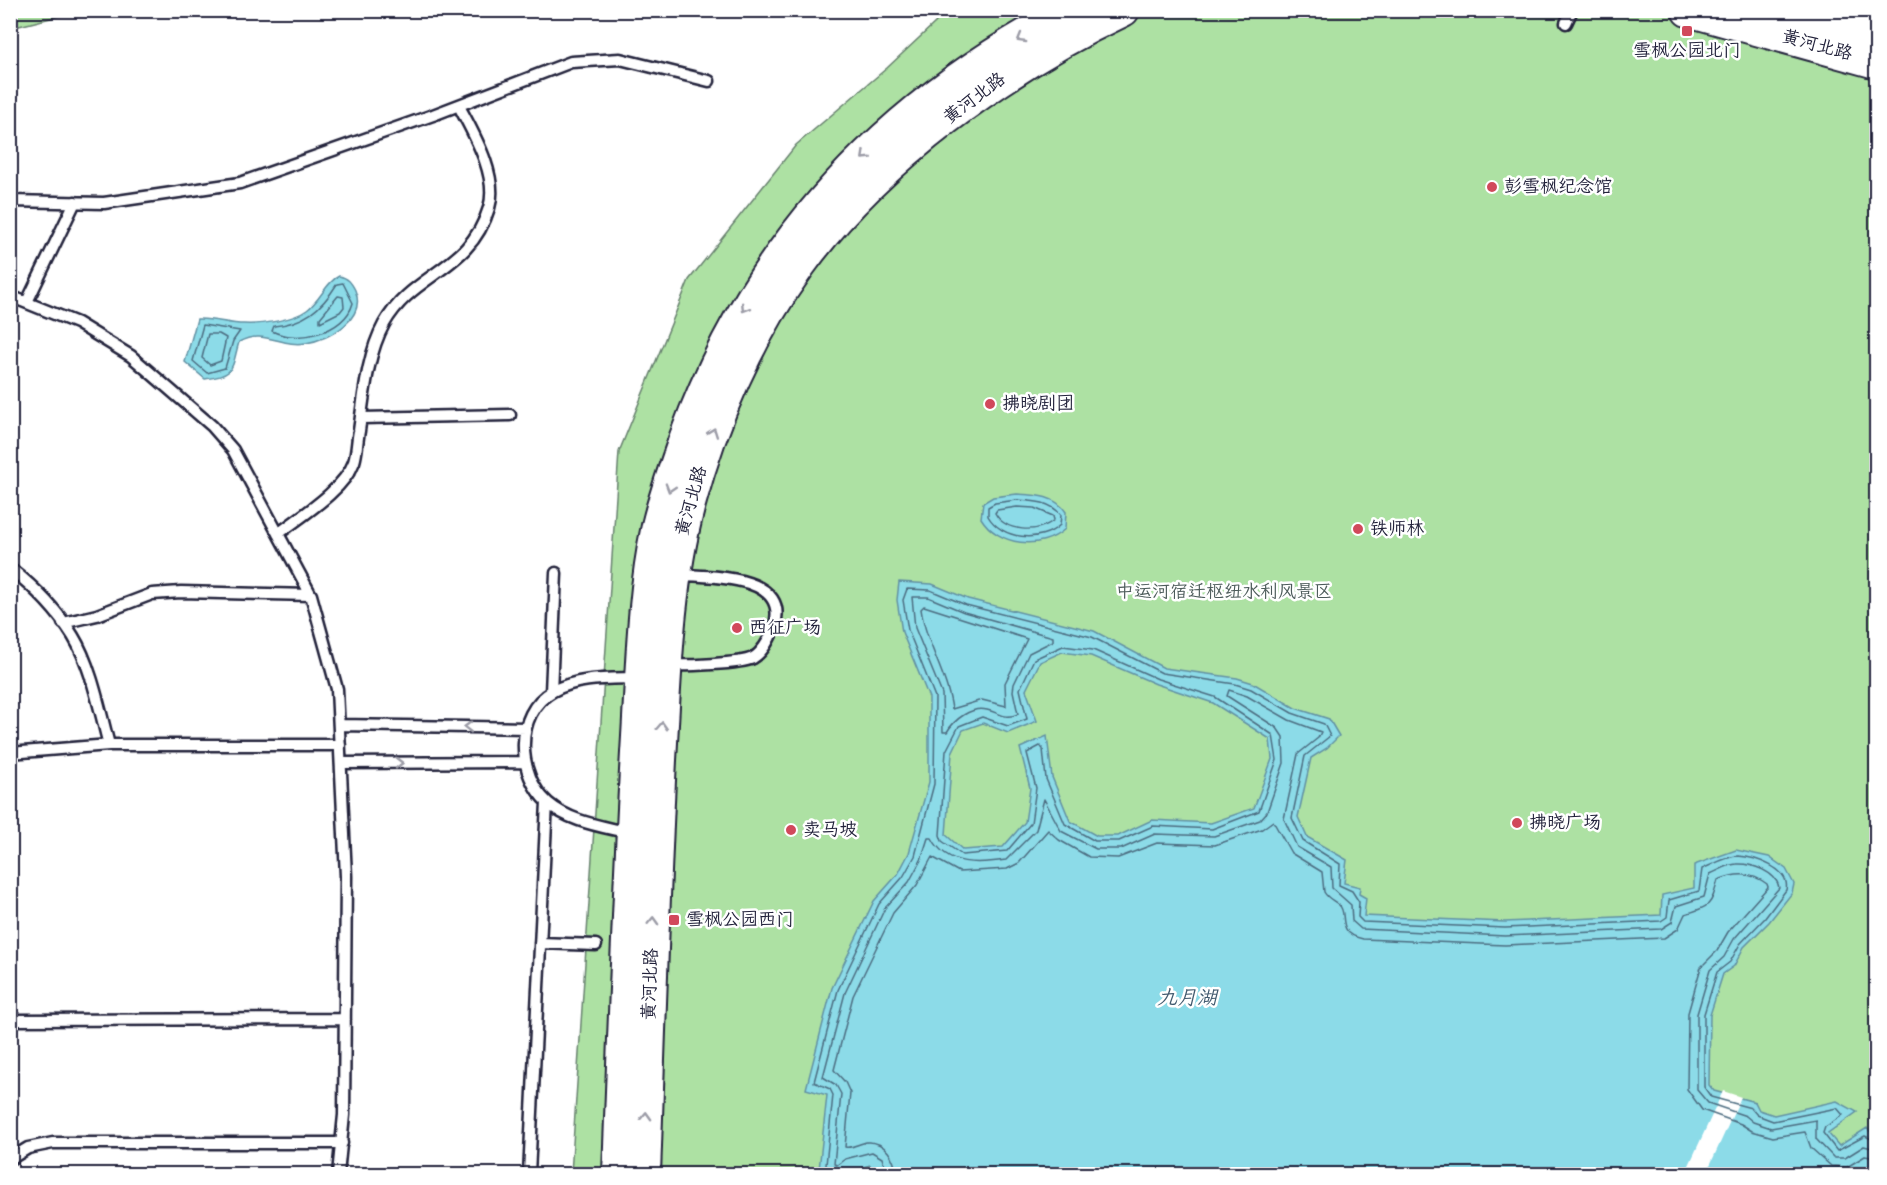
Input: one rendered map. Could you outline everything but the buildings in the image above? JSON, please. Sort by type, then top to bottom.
[{"type":"main road","name":"黄河北路","points":[[658,674],[650,581],[658,525],[678,459],[718,358],[740,316],[789,241],[862,158],[951,85],[993,55],[1072,10]]},
{"type":"main road","name":"黄河北路","points":[[619,1174],[658,674],[690,503],[723,405],[769,312],[799,265],[824,233],[864,190],[920,141],[1006,75],[1084,29],[1123,10]]},
{"type":"main road","name":"黄河北路","points":[[1688,10],[1876,62]]},
{"type":"main road","name":"黄河北路","points":[[1781,10],[1876,36]]},
{"type":"main road","name":"黄河北路","points":[[644,834],[644,1174]]},
{"type":"lane","points":[[1566,23],[1572,10]]},
{"type":"lane","points":[[10,201],[104,203],[240,183],[459,106],[571,62],[620,58],[709,81]]},
{"type":"lane","points":[[278,534],[334,490],[354,463],[370,361],[384,325],[405,295],[452,263],[474,242],[490,207],[490,184],[482,149],[459,106]]},
{"type":"lane","points":[[27,302],[75,202]]},
{"type":"lane","points":[[10,296],[77,322],[131,356],[212,426],[233,450],[310,595],[326,640],[337,689],[341,763],[346,876],[345,1018],[342,1143],[338,1174]]},
{"type":"lane","points":[[361,418],[510,415]]},
{"type":"lane","points":[[10,568],[34,588],[74,636],[91,681],[110,745]]},
{"type":"lane","points":[[551,692],[556,573]]},
{"type":"lane","points":[[644,834],[575,819],[547,802],[524,762],[524,737],[531,712],[551,692],[586,679],[658,674],[689,666],[752,658],[769,640],[777,618],[771,596],[756,585],[737,579],[675,575]]},
{"type":"lane","points":[[63,623],[97,615],[152,594],[181,592],[310,595]]},
{"type":"lane","points":[[339,725],[526,728]]},
{"type":"lane","points":[[12,751],[110,745],[340,745]]},
{"type":"lane","points":[[341,763],[524,762]]},
{"type":"lane","points":[[529,1174],[547,802]]},
{"type":"lane","points":[[540,943],[596,945]]},
{"type":"lane","points":[[10,1020],[345,1018]]},
{"type":"lane","points":[[10,1159],[28,1148],[53,1143],[342,1143]]},
{"type":"green space","points":[[11,10],[79,10],[79,11],[11,28]]},
{"type":"green space","name":"中运河宿迁枢纽水利风景区","points":[[932,11],[1876,11],[1876,1174],[571,1174],[619,452],[689,280],[796,145],[887,68],[936,22]]},
{"type":"water","points":[[339,276],[351,283],[357,300],[356,310],[351,318],[336,332],[316,341],[297,344],[264,337],[248,338],[239,342],[233,365],[227,373],[205,379],[185,362],[197,319],[251,324],[286,319],[307,310]]},
{"type":"water","points":[[1017,494],[1044,497],[1056,502],[1066,512],[1065,529],[1055,536],[1032,543],[1009,540],[998,535],[981,518],[983,503],[993,497]]},
{"type":"water","name":"九月湖","points":[[899,582],[932,584],[968,599],[1094,631],[1164,668],[1237,678],[1253,683],[1295,708],[1329,719],[1339,736],[1327,748],[1311,758],[1298,817],[1307,837],[1347,860],[1344,883],[1360,887],[1359,894],[1366,898],[1364,916],[1505,922],[1661,915],[1662,895],[1694,888],[1694,865],[1736,850],[1769,857],[1786,869],[1794,884],[1792,893],[1769,922],[1744,947],[1734,966],[1723,974],[1710,1015],[1709,1085],[1714,1091],[1755,1102],[1759,1110],[1774,1115],[1837,1101],[1857,1112],[1828,1133],[1839,1146],[1867,1128],[1876,1138],[1876,1174],[874,1174],[870,1165],[838,1174],[819,1170],[827,1095],[806,1089],[832,988],[874,901],[898,874],[909,853],[929,782],[929,698],[902,632],[897,600]],"holes":[[[1062,652],[1091,656],[1156,684],[1213,703],[1270,739],[1272,759],[1254,808],[1211,823],[1152,820],[1118,836],[1097,836],[1070,821],[1052,777],[1047,736],[1020,748],[1030,788],[1025,822],[1003,847],[963,850],[946,835],[952,753],[963,730],[983,723],[1008,733],[1037,721],[1026,690],[1040,662]]]},
{"type":"pier","points":[[1723,1091],[1741,1097],[1706,1174],[1685,1174]]},
{"type":"place","name":"雪枫公园北门","points":[[1687,31]]},
{"type":"place","name":"彭雪枫纪念馆","points":[[1492,187]]},
{"type":"place","name":"拂晓剧团","points":[[990,404]]},
{"type":"place","name":"铁师林","points":[[1358,529]]},
{"type":"place","name":"西征广场","points":[[737,628]]},
{"type":"place","name":"拂晓广场","points":[[1517,823]]},
{"type":"place","name":"卖马坡","points":[[791,830]]},
{"type":"place","name":"雪枫公园西门","points":[[674,920]]}]
